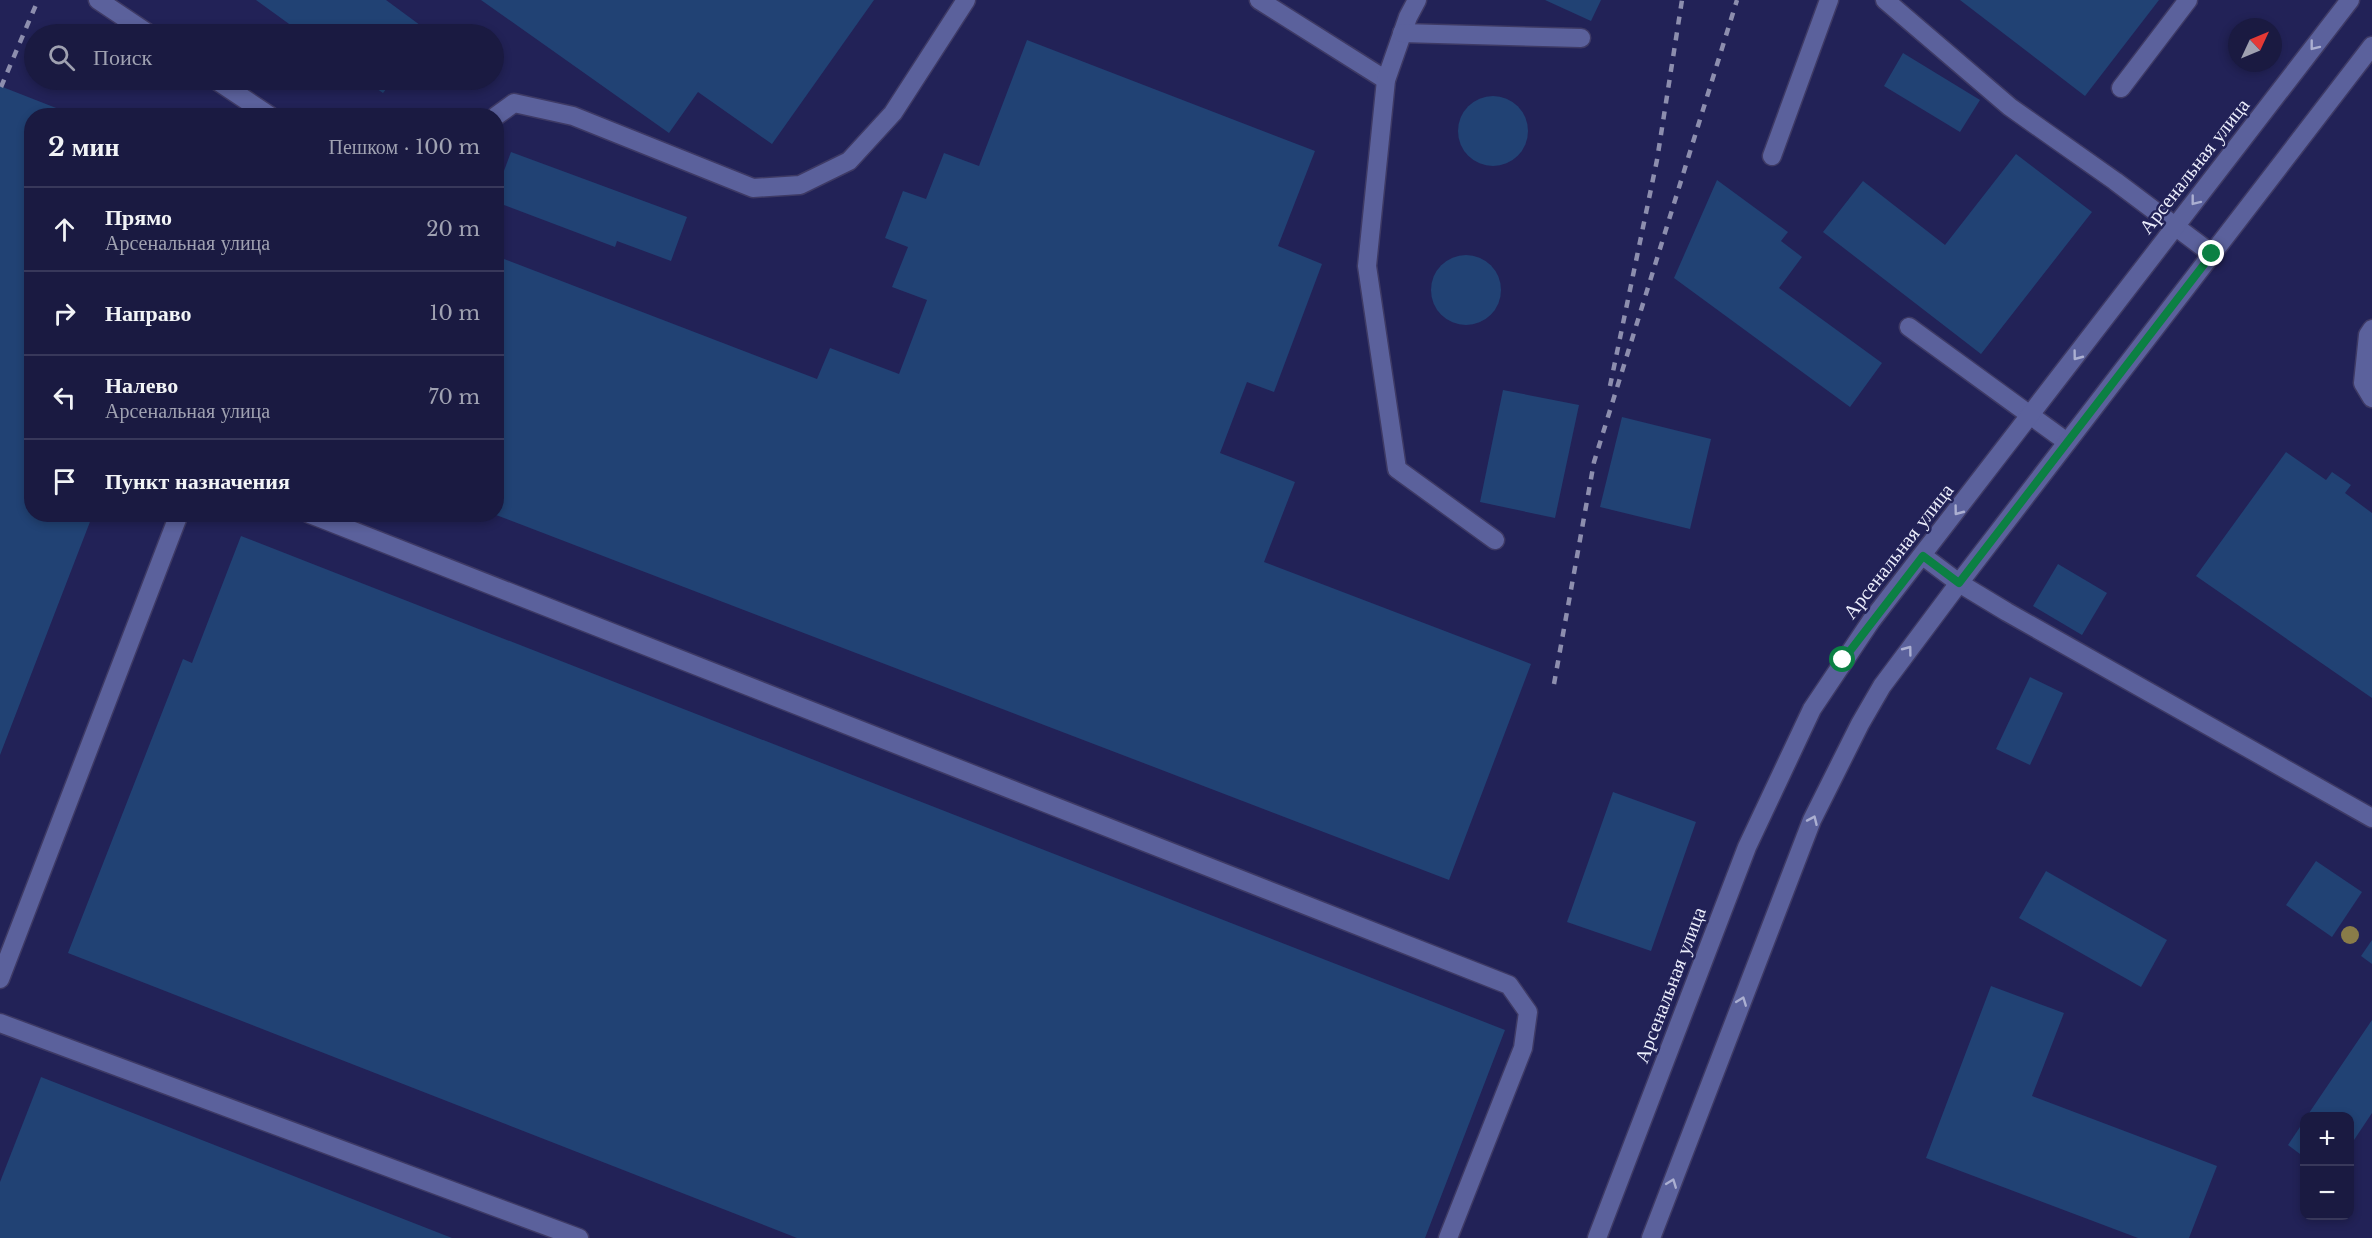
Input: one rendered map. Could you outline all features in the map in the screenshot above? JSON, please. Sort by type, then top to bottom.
[{"type":"street","points":[[98,0],[134,24]]},
{"type":"street","points":[[504,111],[514,104],[573,116],[753,188],[800,185],[849,161],[893,113],[966,0]]},
{"type":"street","points":[[1258,0],[1386,80]]},
{"type":"street","points":[[1417,0],[1402,33],[1386,80],[1367,266],[1397,469],[1495,540]]},
{"type":"street","points":[[1772,156],[1829,0]]},
{"type":"street","points":[[1885,0],[2010,107],[2115,181],[2212,254]]},
{"type":"street","points":[[2121,88],[2188,0]]},
{"type":"street","name":"Арсенальная улица","points":[[1597,1238],[1747,847],[1777,779],[1812,709],[1843,660],[2350,0]]},
{"type":"street","points":[[1402,33],[1581,38]]},
{"type":"street","points":[[1651,1238],[1812,820],[1860,724],[1882,686],[2372,46]]},
{"type":"street","points":[[231,90],[258,108]]},
{"type":"street","points":[[1909,327],[2067,442]]},
{"type":"street","points":[[2372,329],[2368,335],[2363,383],[2372,399]]},
{"type":"street","points":[[0,979],[177,522]]},
{"type":"street","points":[[330,522],[1509,985],[1528,1012],[1523,1048],[1449,1238]]},
{"type":"street","points":[[1923,556],[1959,583],[2372,818]]},
{"type":"street","points":[[0,1023],[579,1238]]},
{"type":"building","points":[[256,0],[386,0],[419,24],[289,24]]},
{"type":"building","points":[[481,0],[874,0],[772,144],[698,92],[669,133]]},
{"type":"building","points":[[1545,0],[1601,0],[1591,21]]},
{"type":"building","points":[[1960,0],[2159,0],[2085,96]]},
{"type":"building","points":[[1027,40],[1315,151],[1278,246],[1322,264],[1274,392],[1247,382],[1220,453],[1295,482],[1264,562],[1531,664],[1449,880],[504,518],[504,259],[817,379],[830,348],[899,374],[927,300],[892,287],[908,247],[885,238],[903,191],[926,199],[944,153],[979,166]]},
{"type":"building","points":[[1903,53],[1980,100],[1960,132],[1884,86]]},
{"type":"building","points":[[0,86],[56,108],[24,108],[24,522],[90,522],[0,755]]},
{"type":"building","points":[[1500,96],[1513,102],[1522,111],[1526,117],[1528,131],[1526,145],[1518,156],[1507,164],[1486,166],[1468,156],[1460,145],[1458,124],[1468,106],[1479,98]]},
{"type":"building","points":[[511,152],[687,217],[671,261],[617,241],[615,247],[504,205],[504,171]]},
{"type":"building","points":[[2016,154],[2092,212],[1981,354],[1823,232],[1863,181],[1945,245]]},
{"type":"building","points":[[1717,180],[1788,232],[1781,241],[1802,257],[1779,288],[1882,363],[1850,407],[1674,278]]},
{"type":"building","points":[[1473,255],[1486,261],[1495,270],[1499,276],[1501,290],[1499,304],[1491,315],[1480,323],[1459,325],[1441,315],[1433,304],[1431,283],[1441,265],[1452,257]]},
{"type":"building","points":[[1503,390],[1579,405],[1555,518],[1480,502]]},
{"type":"building","points":[[1622,417],[1711,439],[1690,529],[1600,507]]},
{"type":"building","points":[[2286,452],[2326,480],[2332,472],[2351,485],[2345,493],[2372,513],[2372,698],[2196,576]]},
{"type":"building","points":[[241,536],[1505,1030],[1425,1238],[797,1238],[68,953],[183,659],[192,663]]},
{"type":"building","points":[[2058,564],[2107,593],[2082,635],[2033,606]]},
{"type":"building","points":[[2030,677],[2063,693],[2030,765],[1996,749]]},
{"type":"building","points":[[1613,792],[1696,822],[1651,951],[1567,922]]},
{"type":"building","points":[[2316,861],[2362,892],[2332,937],[2286,905]]},
{"type":"building","points":[[2046,871],[2167,940],[2141,987],[2019,918]]},
{"type":"building","points":[[2372,940],[2372,964],[2361,956]]},
{"type":"building","points":[[1991,986],[2064,1013],[2032,1096],[2217,1166],[2189,1238],[2138,1238],[1926,1158]]},
{"type":"building","points":[[2372,1020],[2372,1113],[2354,1140],[2354,1112],[2310,1112]]},
{"type":"building","points":[[41,1077],[452,1238],[0,1238],[0,1182]]},
{"type":"building","points":[[2300,1127],[2300,1154],[2288,1145]]},
{"type":"railway","points":[[28,24],[38,0]]},
{"type":"railway","points":[[1610,386],[1657,160],[1682,0]]},
{"type":"railway","points":[[1554,684],[1594,462],[1737,0]]},
{"type":"railway","points":[[1,87],[24,33]]},
{"type":"route","points":[[1843,660],[1923,556],[1959,583],[2212,254]]}]
